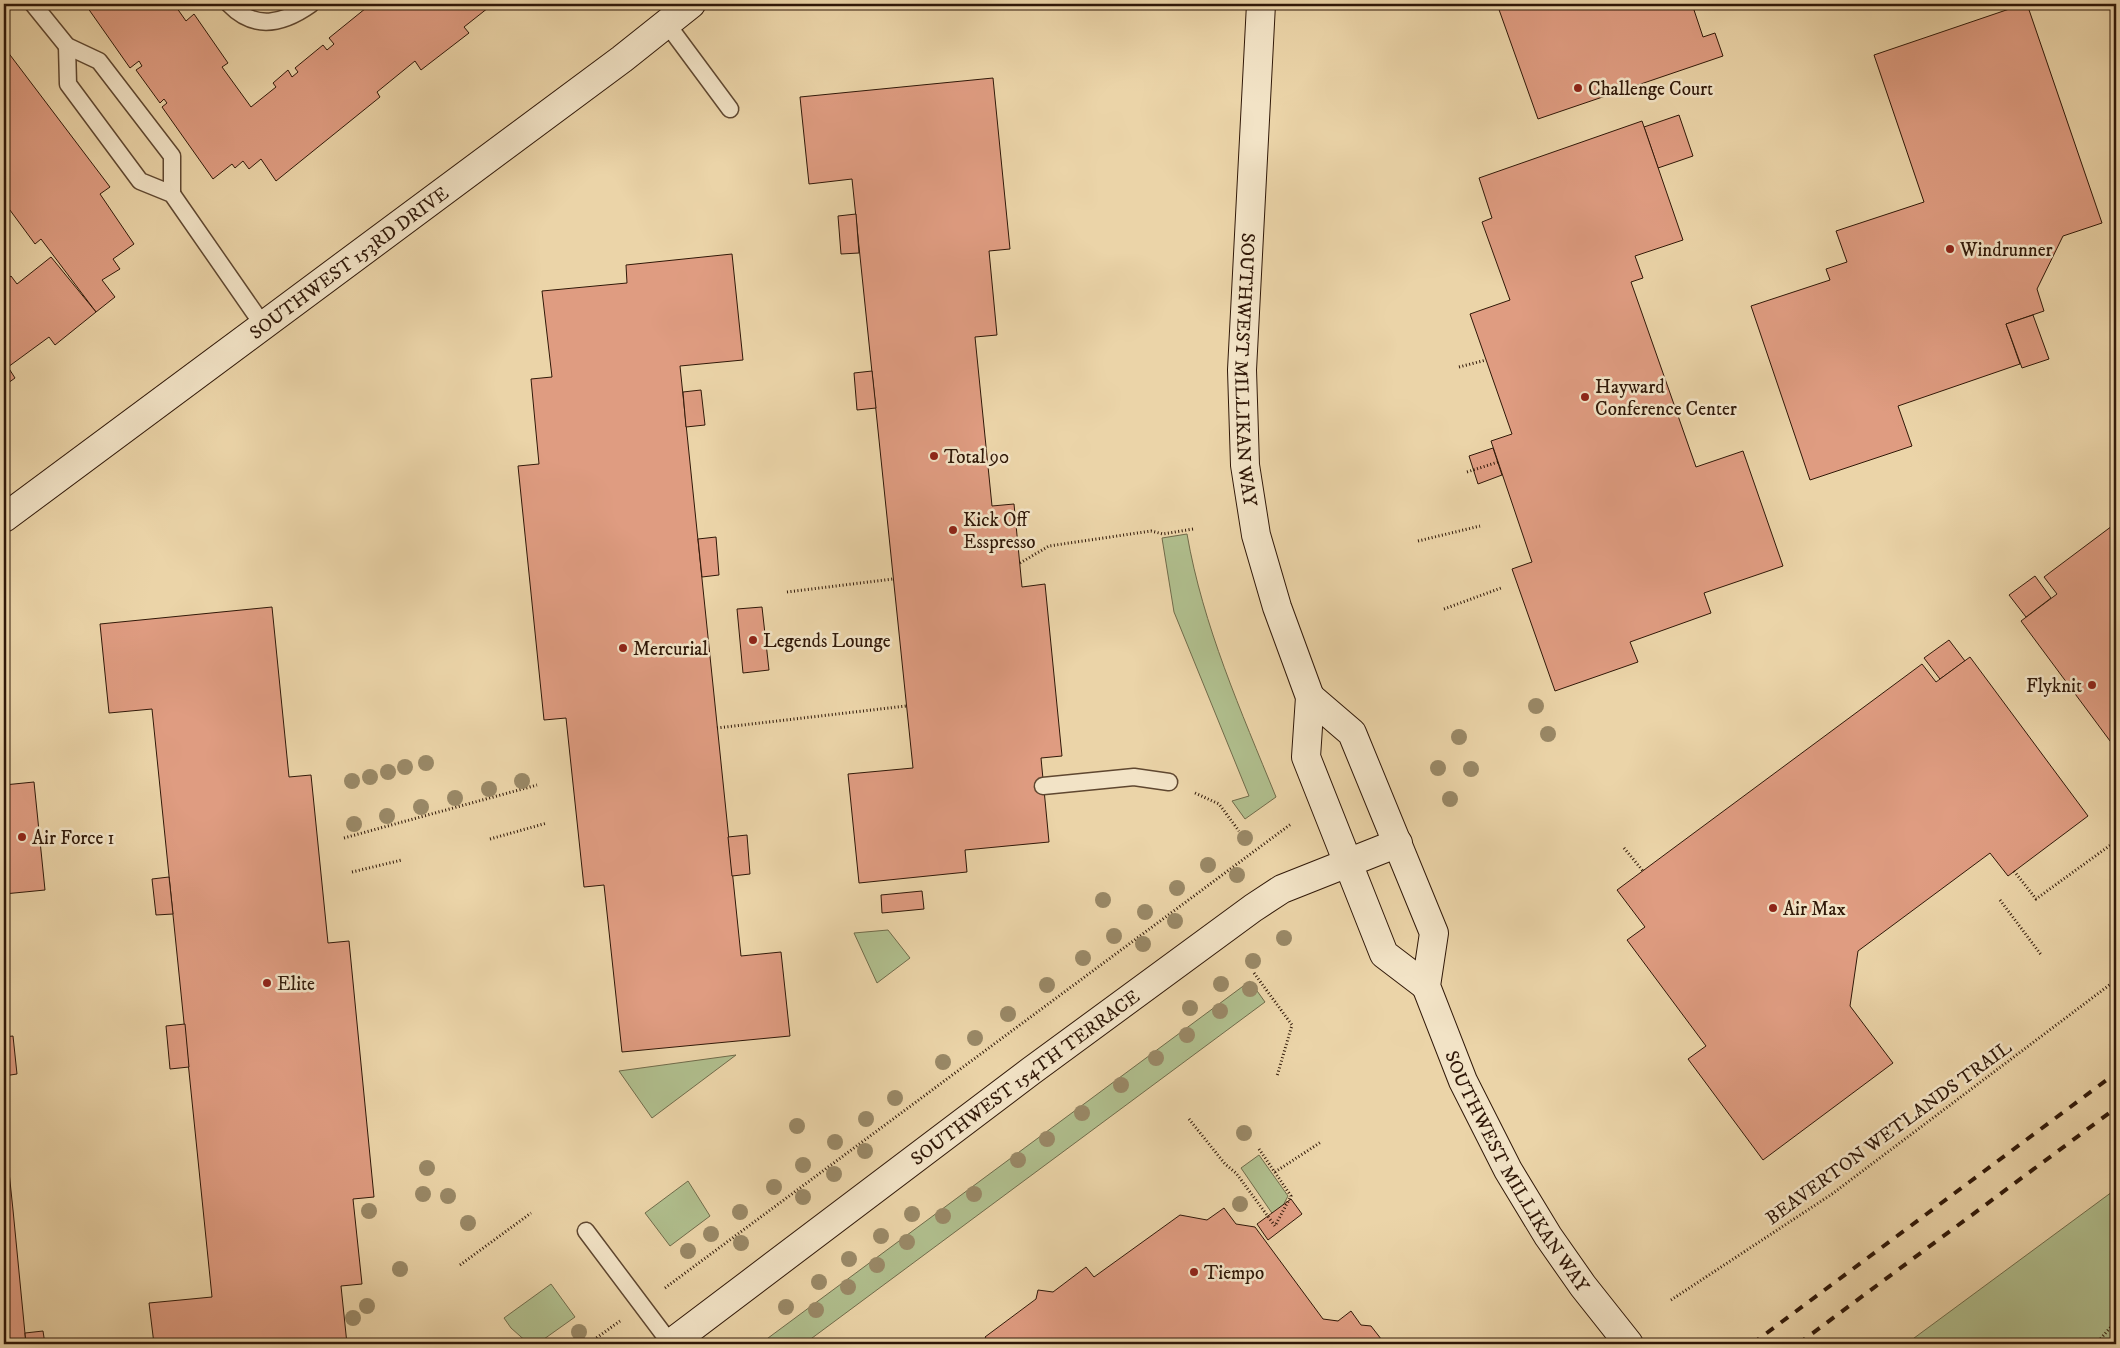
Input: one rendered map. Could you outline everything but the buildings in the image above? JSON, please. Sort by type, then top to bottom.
[{"type":"street","name":"SOUTHWEST 153RD DRIVE","points":[[4,518],[622,59],[691,4]]},
{"type":"street","name":"SOUTHWEST MILLIKAN WAY","points":[[1260,4],[1242,370],[1245,466],[1256,535],[1277,607],[1310,697],[1306,757],[1384,954],[1426,986]]},
{"type":"street","name":"SOUTHWEST MILLIKAN WAY","points":[[1310,697],[1352,733],[1434,933],[1426,986],[1463,1081],[1508,1170],[1548,1236],[1583,1286],[1630,1344]]},
{"type":"street","name":"SOUTHWEST 154TH TERRACE","points":[[671,1344],[1031,1071],[1253,908],[1282,889],[1398,843]]},
{"type":"lane","points":[[33,4],[67,46],[99,61],[172,156],[172,194]]},
{"type":"lane","points":[[229,4],[241,16],[260,22],[280,21],[296,15],[311,4]]},
{"type":"lane","points":[[667,24],[730,109]]},
{"type":"lane","points":[[67,46],[68,84],[140,181],[172,194],[263,326]]},
{"type":"lane","points":[[1043,786],[1134,777],[1169,782]]},
{"type":"lane","points":[[586,1231],[671,1344]]},
{"type":"path","points":[[1459,367],[1486,360]]},
{"type":"path","points":[[1467,472],[1498,462]]},
{"type":"path","points":[[1418,541],[1480,526]]},
{"type":"path","points":[[1020,563],[1049,546],[1151,531],[1163,534],[1193,529]]},
{"type":"path","points":[[787,592],[893,579]]},
{"type":"path","points":[[1444,609],[1501,588]]},
{"type":"path","points":[[717,728],[906,706]]},
{"type":"path","points":[[1169,782],[1218,804],[1239,830]]},
{"type":"path","points":[[344,838],[537,785]]},
{"type":"path","points":[[490,839],[547,824]]},
{"type":"path","points":[[588,1344],[1291,824]]},
{"type":"path","points":[[2014,871],[2036,899],[2116,841]]},
{"type":"path","points":[[1624,848],[1643,871]]},
{"type":"path","points":[[352,872],[402,860]]},
{"type":"path","points":[[2000,900],[2042,956]]},
{"type":"path","points":[[1254,973],[1292,1025],[1277,1076]]},
{"type":"path","name":"BEAVERTON WETLANDS TRAIL","points":[[1671,1300],[1832,1194],[2116,980]]},
{"type":"path","points":[[1189,1119],[1225,1164],[1236,1172],[1275,1226],[1291,1196],[1259,1149]]},
{"type":"path","points":[[1275,1172],[1321,1142]]},
{"type":"path","points":[[460,1265],[531,1213]]},
{"type":"path","points":[[2096,1344],[2116,1321]]},
{"type":"green space","points":[[1187,534],[1203,602],[1224,668],[1276,797],[1245,819],[1232,801],[1249,796],[1174,612],[1162,538]]},
{"type":"green space","points":[[888,930],[910,958],[877,983],[854,933]]},
{"type":"green space","points":[[1250,981],[1265,1002],[804,1344],[760,1344]]},
{"type":"green space","points":[[736,1055],[652,1118],[619,1071]]},
{"type":"green space","points":[[1259,1155],[1288,1196],[1276,1219],[1241,1168]]},
{"type":"green space","points":[[688,1181],[710,1216],[670,1246],[645,1213]]},
{"type":"green space","points":[[2116,1189],[2116,1344],[1906,1344]]},
{"type":"green space","points":[[551,1284],[575,1317],[537,1344],[529,1344],[511,1328],[504,1318]]},
{"type":"railway","points":[[1752,1344],[2116,1073]]},
{"type":"railway","points":[[1798,1344],[2116,1108]]},
{"type":"place","name":"Challenge Court","points":[[1578,88]]},
{"type":"place","name":"Windrunner","points":[[1950,249]]},
{"type":"place","name":"Hayward Conference Center","points":[[1585,397]]},
{"type":"place","name":"Total 90","points":[[934,456]]},
{"type":"place","name":"Kick Off Esspresso","points":[[953,530]]},
{"type":"place","name":"Legends Lounge","points":[[753,640]]},
{"type":"place","name":"Mercurial","points":[[623,648]]},
{"type":"place","name":"Flyknit","points":[[2092,685]]},
{"type":"place","name":"Air Force 1","points":[[22,837]]},
{"type":"place","name":"Air Max","points":[[1773,908]]},
{"type":"place","name":"Elite","points":[[267,983]]},
{"type":"place","name":"Tiempo","points":[[1194,1272]]}]
